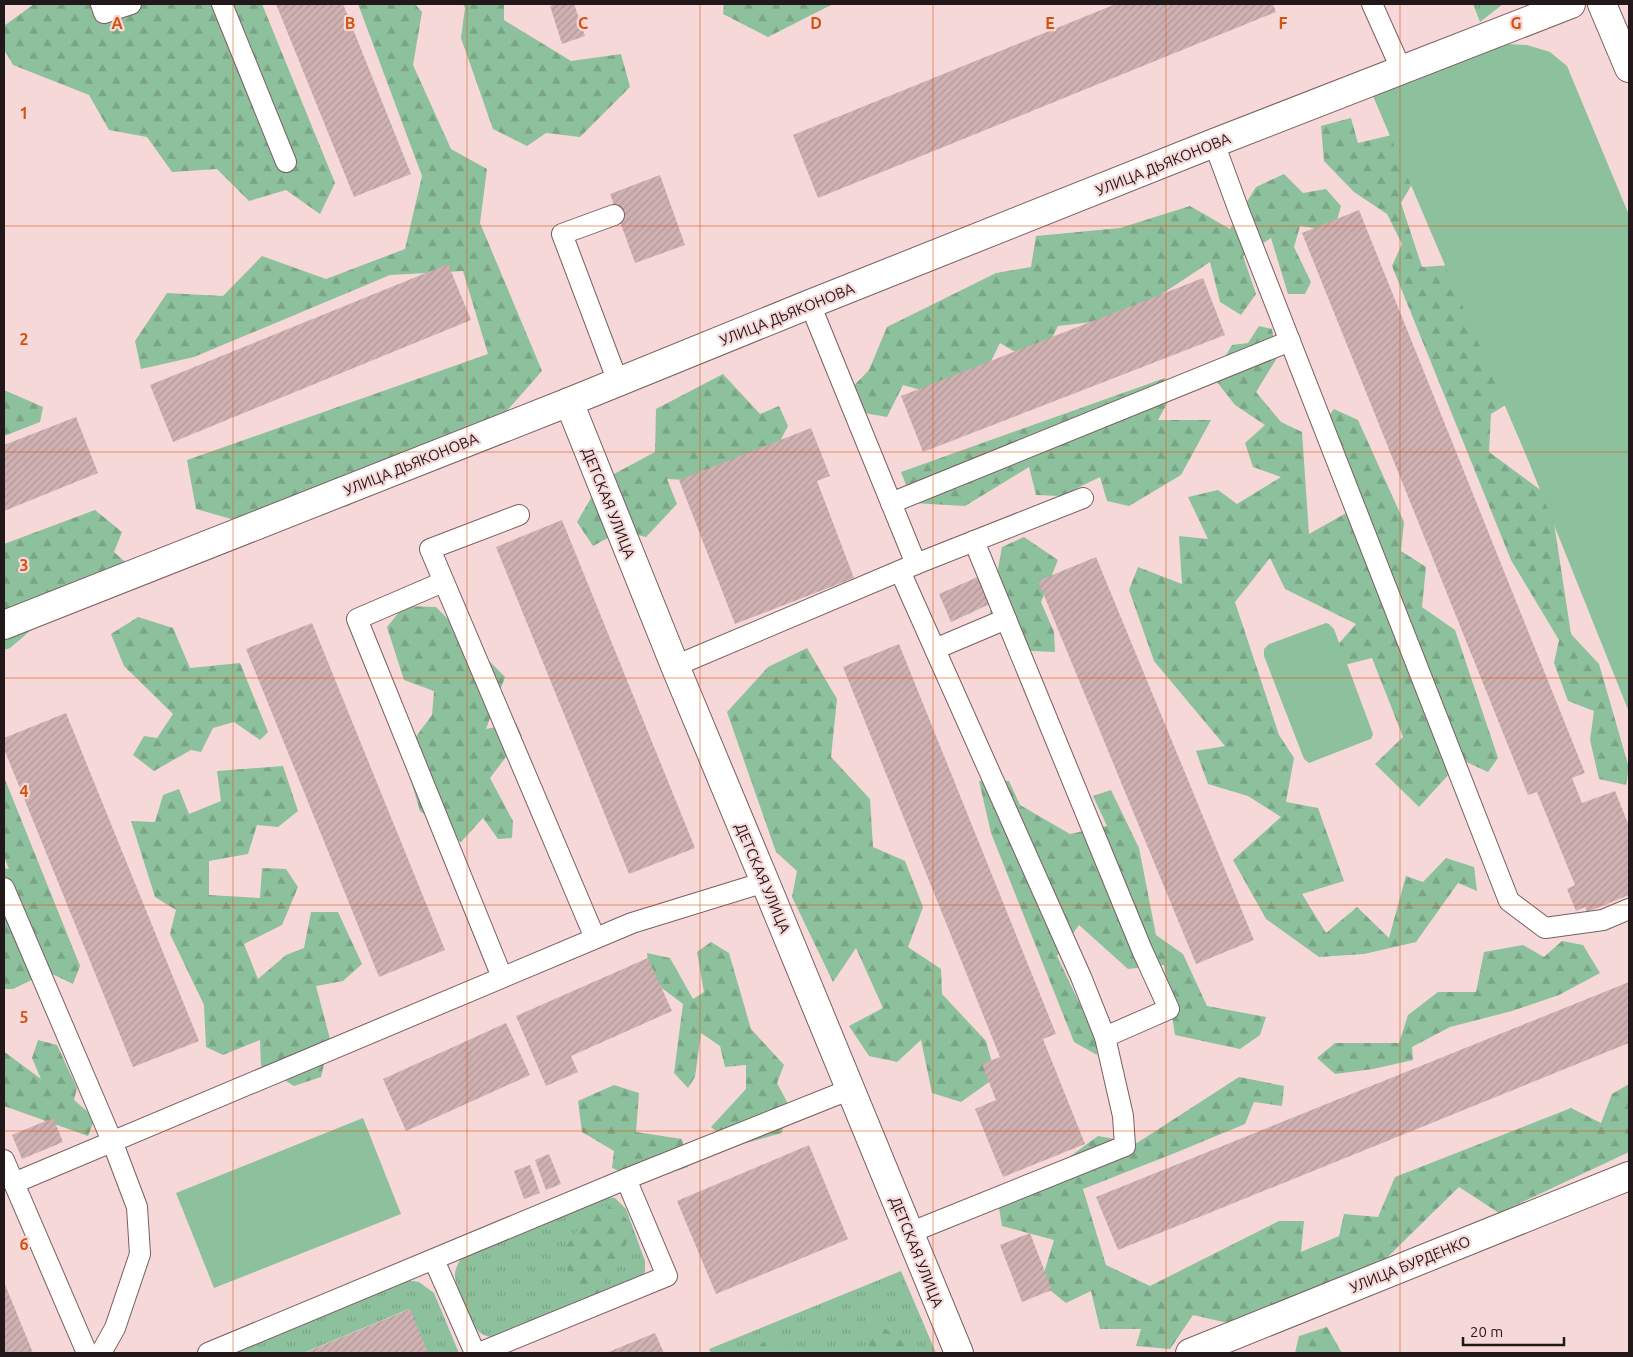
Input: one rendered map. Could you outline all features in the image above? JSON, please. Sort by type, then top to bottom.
[{"type":"street","name":"УЛИЦА ДЬЯКОНОВА","points":[[4,625],[569,402],[1214,143],[1571,4]]},
{"type":"street","points":[[1602,4],[1629,68]]},
{"type":"street","name":"ДЕТСКАЯ УЛИЦА","points":[[569,402],[675,666],[766,882],[959,1353]]},
{"type":"street","name":"УЛИЦА БУРДЕНКО","points":[[1190,1353],[1629,1176]]},
{"type":"lane","points":[[101,4],[104,12],[131,4]]},
{"type":"lane","points":[[222,4],[286,162]]},
{"type":"lane","points":[[1372,4],[1402,71]]},
{"type":"lane","points":[[1214,143],[1509,901],[1545,928],[1603,920],[1629,909]]},
{"type":"lane","points":[[614,215],[562,234],[618,382]]},
{"type":"lane","points":[[810,304],[891,503],[908,568],[935,649],[1081,977],[1104,1037],[1123,1116],[1125,1146],[909,1233]]},
{"type":"lane","points":[[891,503],[1290,341]]},
{"type":"lane","points":[[675,666],[908,568],[1083,498]]},
{"type":"lane","points":[[519,515],[430,549],[595,938]]},
{"type":"lane","points":[[974,541],[1142,950],[1170,1010],[1104,1037]]},
{"type":"lane","points":[[443,582],[357,619],[502,977]]},
{"type":"lane","points":[[935,649],[1006,618]]},
{"type":"lane","points":[[14,1183],[632,923],[766,882]]},
{"type":"lane","points":[[4,888],[112,1141],[138,1207],[140,1254],[115,1328],[101,1353]]},
{"type":"lane","points":[[208,1353],[626,1179],[851,1089]]},
{"type":"lane","points":[[4,1160],[87,1353]]},
{"type":"lane","points":[[434,1260],[477,1353],[667,1276],[626,1179]]},
{"type":"green space","points":[[34,4],[262,4],[335,183],[320,214],[286,190],[249,201],[217,169],[172,172],[147,137],[109,130],[89,95],[13,65],[4,49],[4,26]]},
{"type":"green space","points":[[358,4],[415,4],[422,12],[413,65],[451,149],[487,169],[480,223],[542,371],[480,441],[348,506],[260,527],[196,509],[187,460],[488,354],[463,271],[390,275],[194,357],[141,369],[135,341],[167,293],[223,296],[262,256],[326,279],[405,249],[422,176]]},
{"type":"green space","points":[[463,4],[504,4],[504,20],[571,61],[621,54],[630,87],[580,137],[546,133],[527,146],[493,129],[461,38],[465,8]]},
{"type":"green space","points":[[724,4],[833,4],[768,37],[723,14]]},
{"type":"green space","points":[[1473,4],[1503,4],[1480,22]]},
{"type":"green space","points":[[1507,44],[1527,45],[1550,52],[1567,66],[1629,215],[1629,712],[1528,460],[1373,96]]},
{"type":"green space","points":[[1351,118],[1358,143],[1417,129],[1422,167],[1401,203],[1422,267],[1496,262],[1527,392],[1491,414],[1489,452],[1550,497],[1571,634],[1599,664],[1629,768],[1626,785],[1599,779],[1590,740],[1594,711],[1568,701],[1554,663],[1559,640],[1511,560],[1392,266],[1402,244],[1387,214],[1354,192],[1324,161],[1321,126]]},
{"type":"green space","points":[[1284,174],[1303,193],[1326,189],[1341,206],[1334,231],[1300,226],[1294,247],[1311,282],[1305,294],[1288,294],[1271,238],[1243,256],[1256,294],[1241,315],[1220,302],[1210,262],[1126,318],[1058,326],[1048,346],[1020,355],[1000,343],[985,373],[931,393],[903,385],[887,417],[847,410],[841,399],[869,370],[887,327],[996,273],[1031,267],[1036,236],[1120,228],[1190,206],[1230,229],[1256,187]]},
{"type":"green space","points":[[1259,326],[1272,329],[1277,358],[1256,392],[1281,422],[1302,432],[1309,534],[1348,512],[1348,462],[1318,429],[1334,409],[1358,420],[1404,522],[1401,551],[1426,567],[1422,607],[1455,630],[1498,758],[1488,772],[1462,760],[1419,807],[1375,764],[1403,737],[1372,658],[1332,668],[1328,656],[1356,624],[1285,589],[1270,558],[1235,602],[1279,735],[1294,758],[1286,802],[1318,808],[1344,881],[1302,894],[1326,933],[1357,907],[1389,938],[1406,876],[1423,882],[1446,858],[1474,867],[1477,891],[1458,883],[1416,942],[1364,954],[1319,957],[1266,919],[1233,860],[1281,817],[1248,796],[1208,784],[1196,751],[1225,746],[1154,661],[1129,590],[1138,567],[1182,584],[1179,536],[1208,539],[1188,497],[1218,490],[1237,504],[1281,477],[1253,467],[1245,443],[1265,425],[1235,405],[1213,377],[1232,345],[1248,343]]},
{"type":"green space","points":[[723,374],[760,414],[779,406],[788,426],[776,449],[707,481],[667,479],[677,504],[646,537],[621,531],[593,546],[577,522],[601,481],[655,452],[656,409]]},
{"type":"green space","points":[[1165,378],[1169,400],[1158,420],[1211,420],[1181,475],[1129,506],[1107,501],[1100,477],[1061,496],[1036,495],[1029,467],[965,506],[913,503],[901,472]]},
{"type":"green space","points":[[4,390],[43,407],[40,422],[4,436]]},
{"type":"green space","points":[[95,510],[122,532],[114,552],[143,578],[113,598],[43,620],[10,648],[4,650],[4,544]]},
{"type":"green space","points":[[1024,537],[1058,560],[1041,602],[1054,632],[1055,652],[1012,650],[990,613],[1002,547]]},
{"type":"green space","points":[[404,606],[436,607],[505,677],[486,729],[516,723],[522,736],[490,778],[513,821],[512,838],[498,839],[483,818],[461,842],[420,811],[403,754],[432,715],[434,691],[404,680],[387,627]]},
{"type":"green space","points":[[138,617],[173,628],[190,668],[240,663],[268,732],[260,740],[234,722],[213,728],[201,752],[191,750],[154,771],[133,755],[144,736],[157,738],[173,714],[124,666],[111,634]]},
{"type":"green space","points":[[1326,623],[1334,629],[1373,734],[1371,739],[1309,763],[1304,759],[1264,656],[1264,649],[1269,644]]},
{"type":"green space","points":[[807,648],[837,699],[831,757],[870,799],[873,847],[905,861],[923,907],[908,947],[941,969],[942,994],[986,1041],[996,1077],[961,1102],[932,1093],[921,1040],[897,1062],[869,1056],[849,1026],[883,1008],[856,948],[833,982],[792,897],[797,871],[776,852],[727,712],[768,667]]},
{"type":"green space","points":[[283,766],[298,811],[278,827],[257,825],[248,854],[209,861],[209,895],[260,898],[262,868],[286,869],[298,887],[282,925],[244,944],[258,979],[286,955],[304,948],[311,912],[338,912],[362,964],[343,981],[316,986],[330,1039],[321,1077],[294,1086],[261,1066],[260,1040],[223,1055],[206,1047],[204,1005],[170,934],[176,910],[155,897],[131,821],[155,822],[163,795],[179,789],[189,814],[221,801],[217,771]]},
{"type":"green space","points":[[4,777],[80,966],[73,984],[48,972],[13,989],[4,989],[4,868],[9,869],[4,857]]},
{"type":"green space","points":[[979,781],[1009,781],[1020,805],[1070,834],[1107,826],[1093,796],[1111,790],[1139,848],[1156,935],[1183,954],[1207,1006],[1266,1017],[1260,1035],[1240,1049],[1175,1035],[1164,965],[1128,969],[1079,925],[1057,956],[1096,1038],[1097,1055],[1074,1042],[991,833]]},
{"type":"green space","points":[[1562,941],[1583,945],[1600,973],[1559,995],[1512,1011],[1450,1027],[1412,1047],[1413,1060],[1373,1069],[1335,1074],[1317,1058],[1335,1043],[1399,1043],[1408,1015],[1438,992],[1476,992],[1484,952],[1523,945],[1544,957]]},
{"type":"green space","points":[[711,942],[729,953],[751,1029],[784,1065],[777,1083],[787,1102],[782,1133],[735,1146],[711,1127],[746,1089],[746,1065],[725,1067],[720,1046],[701,1033],[695,1077],[688,1088],[674,1073],[683,1004],[650,979],[647,953],[670,958],[693,999],[704,992],[697,952]]},
{"type":"green space","points":[[38,1040],[57,1045],[77,1088],[74,1100],[95,1118],[88,1136],[4,1106],[4,1053],[41,1079],[32,1058]]},
{"type":"green space","points":[[1239,1077],[1284,1086],[1282,1106],[1254,1102],[1245,1124],[1083,1189],[1106,1265],[1150,1286],[1279,1221],[1304,1221],[1301,1252],[1339,1236],[1344,1214],[1378,1217],[1395,1177],[1571,1108],[1601,1123],[1612,1094],[1629,1084],[1629,1152],[1499,1213],[1459,1187],[1364,1280],[1228,1323],[1193,1315],[1170,1349],[1136,1346],[1141,1329],[1100,1329],[1091,1291],[1066,1303],[1041,1283],[1054,1240],[1002,1226],[999,1208],[1098,1136],[1137,1143]]},
{"type":"green space","points":[[614,1085],[639,1093],[636,1132],[682,1139],[688,1167],[645,1181],[612,1168],[614,1151],[582,1132],[578,1101]]},
{"type":"green space","points":[[363,1118],[401,1214],[214,1288],[176,1193]]},
{"type":"green space","points":[[606,1197],[615,1198],[626,1209],[645,1261],[645,1271],[641,1281],[502,1337],[487,1336],[479,1332],[461,1297],[456,1282],[455,1272],[461,1258]]},
{"type":"green space","points":[[604,1205],[617,1210],[628,1221],[629,1239],[611,1268],[598,1296],[578,1296],[569,1278],[564,1250],[588,1214]]},
{"type":"green space","points":[[901,1271],[936,1353],[711,1353],[709,1349]]},
{"type":"green space","points":[[400,1279],[419,1282],[434,1293],[459,1353],[428,1353],[409,1309],[303,1353],[225,1353]]},
{"type":"green space","points":[[879,1324],[917,1353],[871,1353],[864,1334]]},
{"type":"green space","points":[[1327,1327],[1342,1353],[1295,1353],[1299,1336]]},
{"type":"green space","points":[[770,1336],[781,1337],[789,1349],[789,1353],[759,1353],[757,1348]]},
{"type":"building","points":[[276,4],[343,4],[411,174],[354,197]]},
{"type":"building","points":[[574,4],[585,36],[562,44],[550,6]]},
{"type":"building","points":[[1116,4],[1273,4],[1276,12],[818,198],[793,135]]},
{"type":"building","points":[[660,175],[685,245],[635,263],[610,194]]},
{"type":"building","points":[[1359,210],[1585,773],[1572,778],[1582,803],[1615,791],[1629,826],[1629,895],[1587,912],[1585,907],[1576,911],[1567,889],[1575,885],[1537,792],[1528,795],[1302,233]]},
{"type":"building","points":[[448,264],[471,320],[173,442],[150,385]]},
{"type":"building","points":[[1203,278],[1225,335],[923,452],[901,396]]},
{"type":"building","points":[[76,417],[98,473],[4,511],[4,445]]},
{"type":"building","points":[[811,428],[830,476],[817,481],[854,578],[735,624],[679,480]]},
{"type":"building","points":[[562,520],[695,848],[629,874],[496,547]]},
{"type":"building","points":[[1096,557],[1254,940],[1196,964],[1038,581]]},
{"type":"building","points":[[980,576],[992,603],[951,622],[939,594]]},
{"type":"building","points":[[312,623],[445,950],[379,977],[246,649]]},
{"type":"building","points":[[899,644],[1056,1034],[1043,1039],[1085,1144],[1003,1177],[975,1109],[996,1100],[982,1064],[1000,1057],[843,667]]},
{"type":"building","points":[[66,713],[199,1041],[133,1067],[4,749],[4,738]]},
{"type":"building","points":[[648,958],[672,1011],[571,1056],[578,1072],[546,1086],[516,1016]]},
{"type":"building","points":[[1629,982],[1629,1043],[1118,1250],[1096,1197]]},
{"type":"building","points":[[506,1023],[530,1075],[406,1131],[383,1079]]},
{"type":"building","points":[[53,1118],[63,1142],[22,1159],[12,1135]]},
{"type":"building","points":[[809,1145],[848,1239],[716,1294],[677,1201]]},
{"type":"building","points":[[549,1154],[561,1184],[546,1190],[535,1160]]},
{"type":"building","points":[[530,1165],[540,1193],[524,1199],[514,1171]]},
{"type":"building","points":[[1030,1233],[1052,1290],[1022,1302],[1000,1245]]},
{"type":"building","points":[[4,1282],[33,1353],[4,1353]]},
{"type":"building","points":[[410,1309],[428,1353],[304,1353]]},
{"type":"building","points":[[655,1333],[664,1353],[606,1353]]}]
